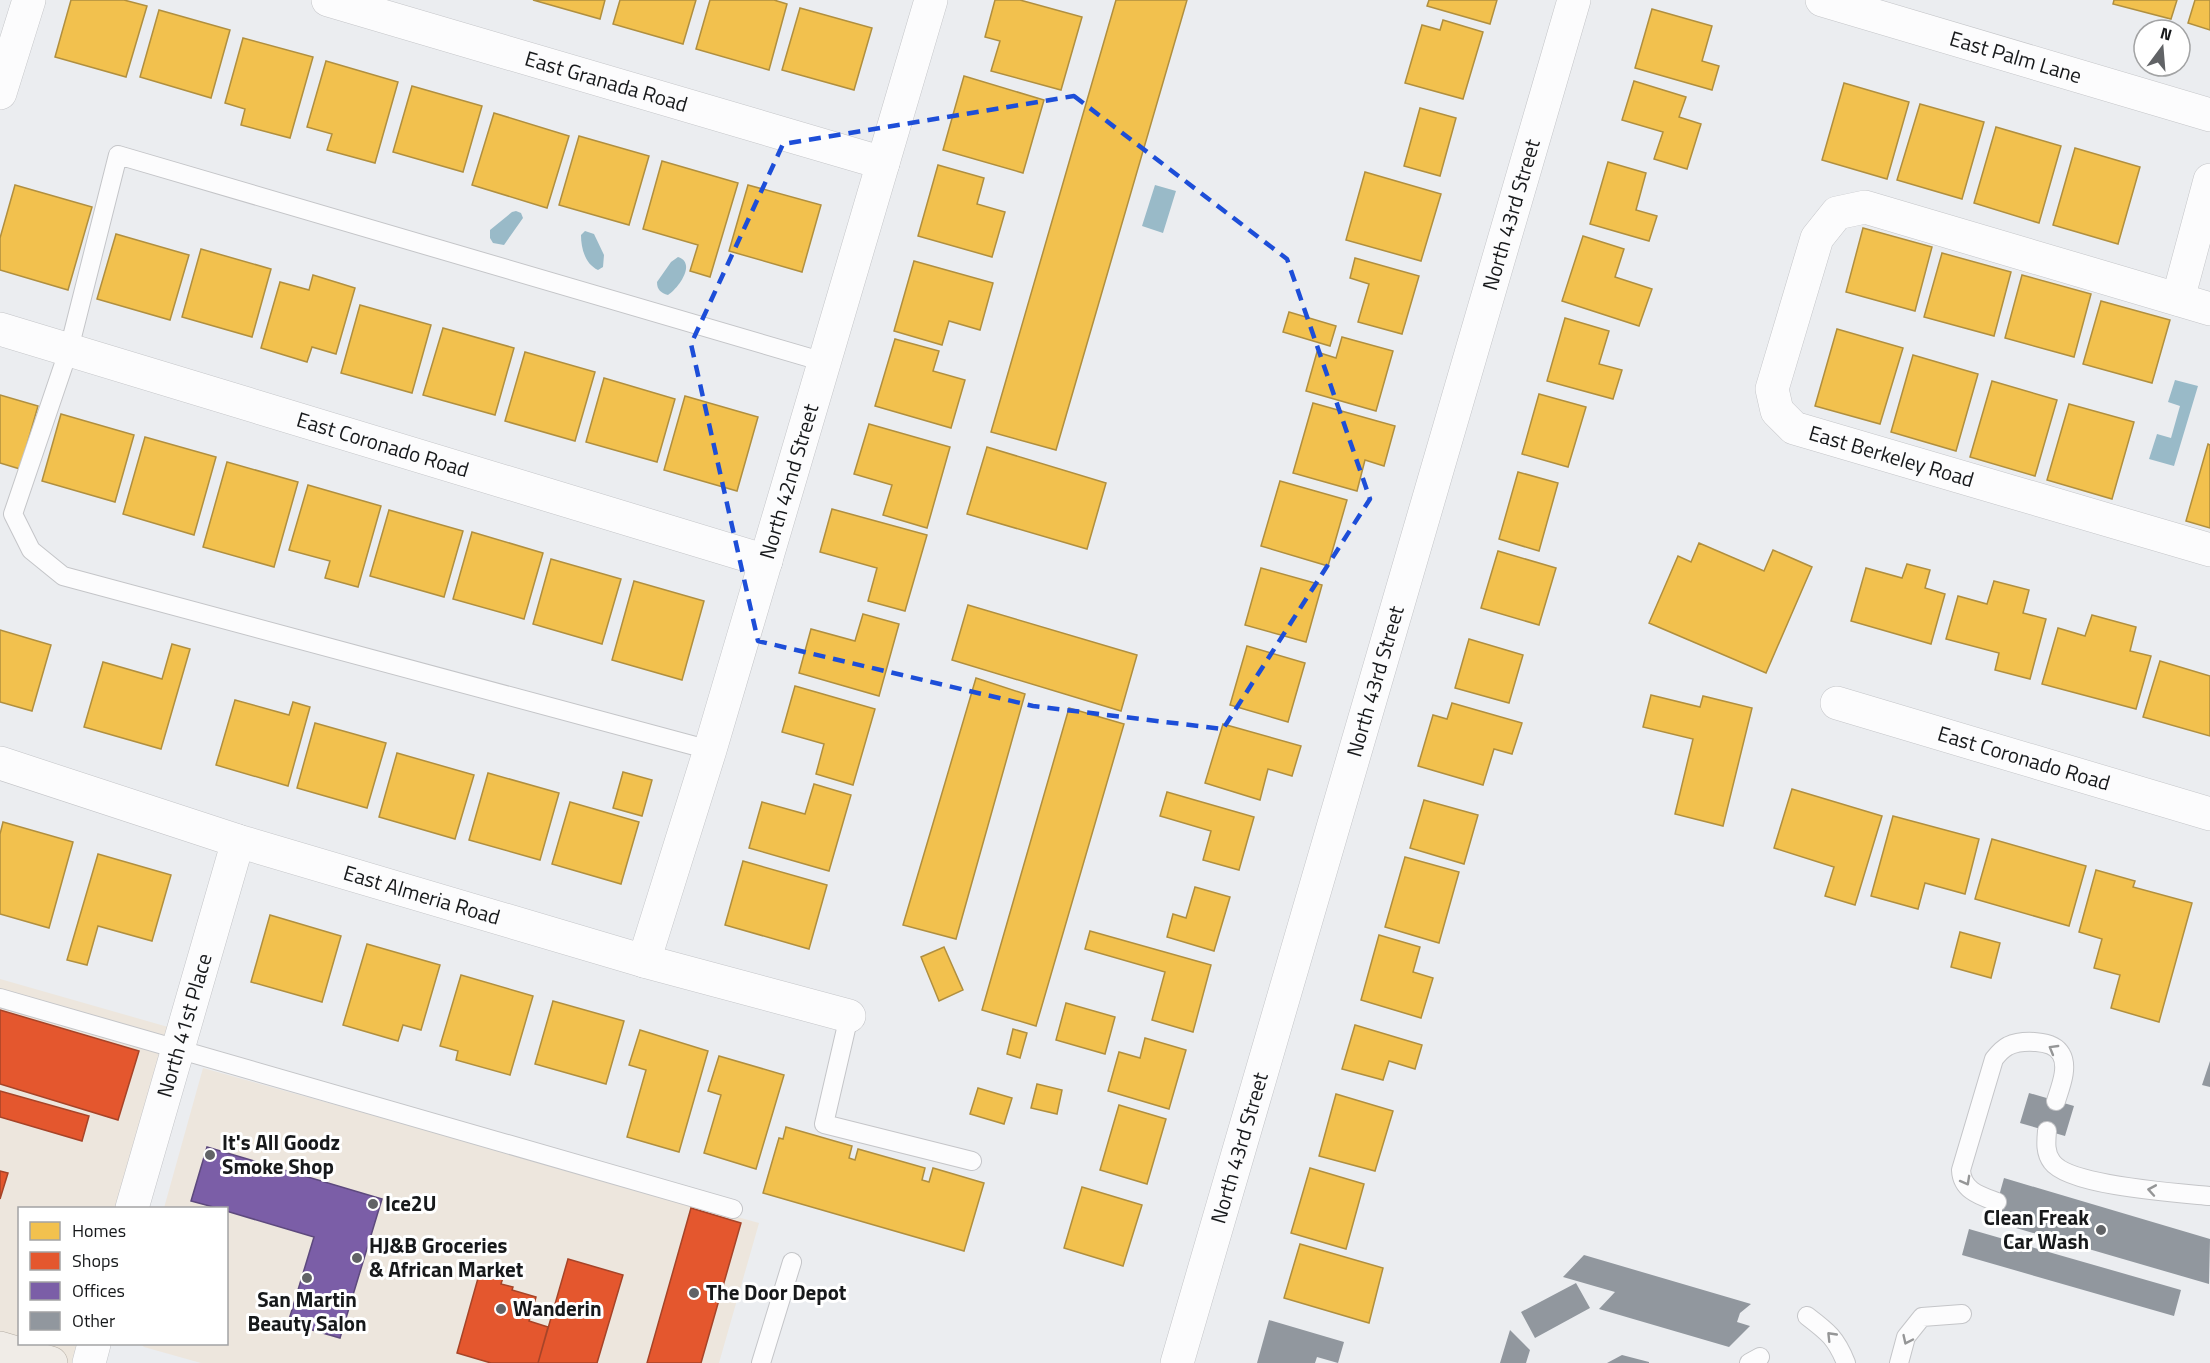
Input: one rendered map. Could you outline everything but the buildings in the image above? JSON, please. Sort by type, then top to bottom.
[{"type":"main road","points":[[0,1348],[51,1363]]},
{"type":"street","points":[[0,93],[29,0]]},
{"type":"street","name":"East Granada Road","points":[[328,0],[883,163]]},
{"type":"street","name":"North 42nd Street","points":[[644,961],[710,750],[931,0]]},
{"type":"street","name":"North 43rd Street","points":[[1177,1363],[1574,0]]},
{"type":"street","name":"East Palm Lane","points":[[1822,0],[2210,115]]},
{"type":"street","points":[[2178,299],[2207,190]]},
{"type":"street","name":"East Berkeley Road","points":[[2210,309],[1865,207],[1837,213],[1817,237],[1772,389],[1777,411],[1794,428],[2210,550]]},
{"type":"street","name":"East Coronado Road","points":[[0,329],[766,561]]},
{"type":"street","name":"East Coronado Road","points":[[1837,703],[2210,814]]},
{"type":"street","name":"East Almeria Road","points":[[0,763],[238,841],[644,961],[849,1016]]},
{"type":"street","name":"North 41st Place","points":[[133,1207],[238,841]]},
{"type":"street","points":[[88,1363],[94,1345]]},
{"type":"lane","points":[[710,750],[63,576],[31,550],[13,514],[69,349],[118,155],[824,362]]},
{"type":"lane","points":[[0,998],[733,1209]]},
{"type":"lane","points":[[849,1016],[824,1124],[972,1161]]},
{"type":"lane","points":[[1997,1202],[1976,1195],[1961,1176],[1994,1059],[2006,1047],[2019,1042],[2055,1047],[2061,1053],[2064,1062],[2056,1101]]},
{"type":"lane","points":[[2047,1131],[2047,1152],[2053,1163],[2074,1176],[2162,1191],[2210,1196]]},
{"type":"lane","points":[[761,1363],[792,1262]]},
{"type":"lane","points":[[1899,1363],[1906,1337],[1922,1317],[1962,1314]]},
{"type":"lane","points":[[1807,1316],[1831,1334],[1846,1363]]},
{"type":"highlighted area","points":[[1074,96],[1287,259],[1370,499],[1223,729],[1033,706],[758,641],[691,344],[783,144]]},
{"type":"shaded area","points":[[0,979],[182,1031],[132,1207],[18,1207],[18,1345],[94,1345],[89,1363],[51,1363],[0,1348]]},
{"type":"shaded area","points":[[203,1068],[759,1223],[719,1363],[201,1363],[142,1345],[228,1345],[228,1207],[164,1207]]},
{"type":"water","points":[[1155,185],[1176,191],[1163,233],[1142,226]]},
{"type":"water","points":[[516,211],[521,213],[523,218],[504,245],[493,243],[490,230]]},
{"type":"water","points":[[585,231],[594,234],[604,255],[603,267],[598,270],[587,260],[583,250],[581,235]]},
{"type":"water","points":[[678,257],[683,260],[686,270],[681,282],[668,295],[660,291],[657,282],[671,262]]},
{"type":"water","points":[[2175,380],[2198,386],[2174,466],[2149,459],[2157,434],[2171,438],[2180,406],[2168,402]]},
{"type":"place","name":"It's All Goodz Smoke Shop","points":[[210,1155]]},
{"type":"place","name":"Ice2U","points":[[373,1204]]},
{"type":"place","name":"Clean Freak Car Wash","points":[[2101,1230]]},
{"type":"place","name":"HJ&B Groceries & African Market","points":[[357,1258]]},
{"type":"place","name":"San Martin Beauty Salon","points":[[307,1278]]},
{"type":"place","name":"The Door Depot","points":[[694,1293]]},
{"type":"place","name":"Wanderin","points":[[501,1309]]}]
